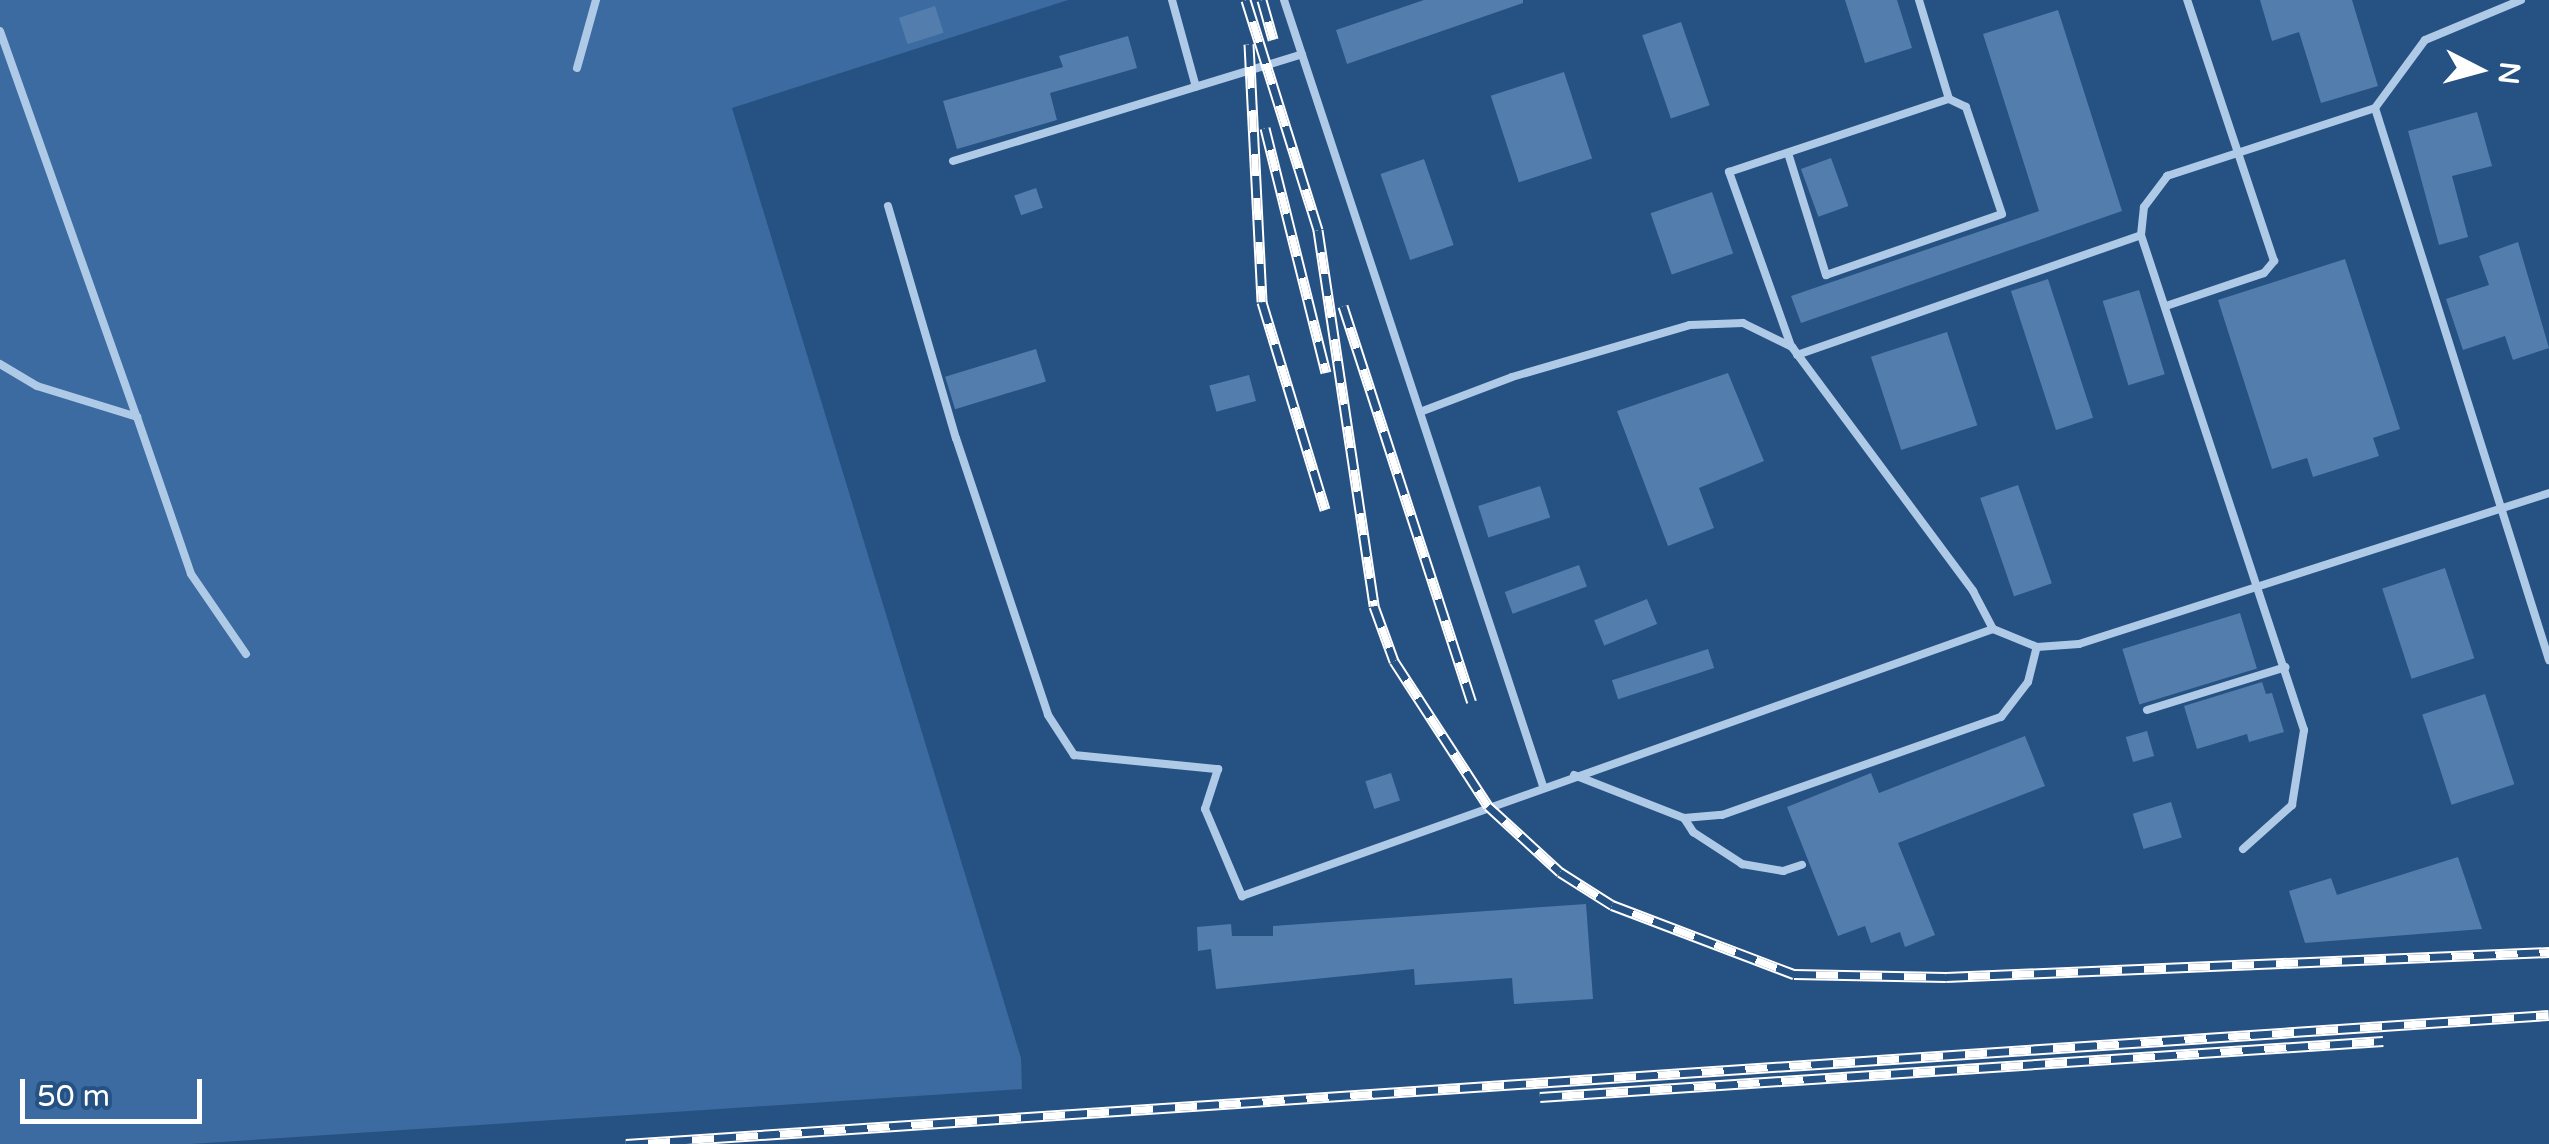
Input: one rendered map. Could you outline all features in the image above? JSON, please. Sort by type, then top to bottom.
[{"type":"lane","points":[[577,68],[596,0]]},
{"type":"lane","points":[[1172,0],[1196,86]]},
{"type":"lane","points":[[1284,0],[1544,786]]},
{"type":"lane","points":[[1918,0],[1949,99]]},
{"type":"lane","points":[[2166,306],[2264,273],[2274,261],[2242,151],[2187,0]]},
{"type":"lane","points":[[2244,849],[2292,806],[2303,764],[2304,730],[2262,586],[2142,235],[2144,207],[2166,176],[2375,108],[2425,40],[2522,0]]},
{"type":"lane","points":[[0,32],[191,574],[246,654]]},
{"type":"lane","points":[[953,161],[1302,54]]},
{"type":"lane","points":[[1788,153],[1826,275],[2002,214],[1966,106],[1949,99],[1729,172],[1794,351],[1973,591],[1993,628],[2037,646],[2079,644],[2549,493]]},
{"type":"lane","points":[[2375,108],[2549,660]]},
{"type":"lane","points":[[888,206],[956,438],[1048,715],[1074,755],[1218,769],[1205,809],[1242,896],[1574,775],[1637,759],[1993,628]]},
{"type":"lane","points":[[1420,412],[1512,377],[1690,325],[1743,324],[1794,351],[2142,235]]},
{"type":"lane","points":[[0,364],[37,386],[137,418]]},
{"type":"lane","points":[[1574,775],[1684,818],[1722,815],[2001,717],[2028,682],[2037,646]]},
{"type":"lane","points":[[2147,710],[2286,667]]},
{"type":"lane","points":[[1684,818],[1693,832],[1742,864],[1772,871],[1802,865]]},
{"type":"shaded area","points":[[0,0],[1068,0],[732,108],[1021,1058],[1022,1089],[191,1144],[0,1144]]},
{"type":"building","points":[[1424,0],[1523,3],[1347,64],[1336,30]]},
{"type":"building","points":[[1845,0],[1897,0],[1912,48],[1865,63]]},
{"type":"building","points":[[2260,0],[2352,0],[2378,86],[2321,103],[2299,32],[2272,41]]},
{"type":"building","points":[[935,6],[944,33],[908,44],[899,18]]},
{"type":"building","points":[[2058,10],[2122,211],[1801,323],[1791,296],[2039,211],[1983,34]]},
{"type":"building","points":[[1681,22],[1710,105],[1671,119],[1642,35]]},
{"type":"building","points":[[1128,36],[1137,68],[1050,93],[1057,120],[957,149],[943,101],[1063,67],[1059,56]]},
{"type":"building","points":[[1564,72],[1592,159],[1519,182],[1491,96]]},
{"type":"building","points":[[2477,112],[2492,166],[2452,176],[2468,237],[2439,245],[2408,131]]},
{"type":"building","points":[[1831,158],[1848,206],[1818,217],[1801,169]]},
{"type":"building","points":[[1424,159],[1454,245],[1410,260],[1381,174]]},
{"type":"building","points":[[1036,188],[1043,208],[1021,215],[1014,195]]},
{"type":"building","points":[[1712,192],[1733,253],[1672,275],[1651,213]]},
{"type":"building","points":[[2518,242],[2549,348],[2513,360],[2505,336],[2463,350],[2446,299],[2489,285],[2479,256]]},
{"type":"building","points":[[2345,259],[2400,429],[2373,438],[2379,456],[2313,477],[2307,458],[2272,469],[2218,300]]},
{"type":"building","points":[[2048,279],[2093,418],[2056,430],[2011,291]]},
{"type":"building","points":[[2139,290],[2165,374],[2128,385],[2103,301]]},
{"type":"building","points":[[1947,332],[1977,425],[1901,450],[1871,357]]},
{"type":"building","points":[[1036,349],[1046,382],[955,409],[945,377]]},
{"type":"building","points":[[1728,373],[1764,461],[1699,488],[1714,528],[1668,546],[1617,411]]},
{"type":"building","points":[[1249,375],[1256,401],[1216,412],[1209,386]]},
{"type":"building","points":[[2018,485],[2052,583],[2014,596],[1980,498]]},
{"type":"building","points":[[1540,486],[1550,517],[1488,537],[1478,506]]},
{"type":"building","points":[[1579,565],[1587,587],[1513,614],[1505,592]]},
{"type":"building","points":[[2445,568],[2474,658],[2412,679],[2382,588]]},
{"type":"building","points":[[1647,599],[1657,624],[1604,645],[1594,620]]},
{"type":"building","points":[[2240,613],[2257,668],[2139,704],[2122,649]]},
{"type":"building","points":[[1708,649],[1714,668],[1618,699],[1612,680]]},
{"type":"building","points":[[2262,682],[2266,694],[2272,693],[2284,732],[2249,742],[2247,734],[2197,749],[2184,706]]},
{"type":"building","points":[[2485,694],[2514,784],[2452,805],[2422,714]]},
{"type":"building","points":[[2147,731],[2154,756],[2133,762],[2126,737]]},
{"type":"building","points":[[2025,736],[2045,786],[1898,843],[1935,935],[1905,947],[1900,932],[1871,943],[1865,926],[1838,936],[1787,807],[1871,773],[1879,793]]},
{"type":"building","points":[[1391,773],[1400,801],[1374,809],[1365,781]]},
{"type":"building","points":[[2171,802],[2182,837],[2144,849],[2133,814]]},
{"type":"building","points":[[2458,857],[2482,929],[2305,943],[2289,891],[2331,878],[2337,895]]},
{"type":"building","points":[[1586,904],[1593,999],[1514,1004],[1512,978],[1415,985],[1414,969],[1216,989],[1211,949],[1198,951],[1197,927],[1231,924],[1232,936],[1273,936],[1273,926]]},
{"type":"railway","points":[[1246,0],[1318,230],[1374,606],[1394,661],[1488,806],[1560,872],[1612,905],[1794,974],[1946,977],[2549,952]]},
{"type":"railway","points":[[1262,0],[1273,39]]},
{"type":"railway","points":[[1249,44],[1262,302],[1325,510]]},
{"type":"railway","points":[[1265,128],[1326,372]]},
{"type":"railway","points":[[1343,306],[1472,702]]},
{"type":"railway","points":[[626,1144],[2549,1015]]},
{"type":"railway","points":[[1540,1097],[2383,1041]]}]
